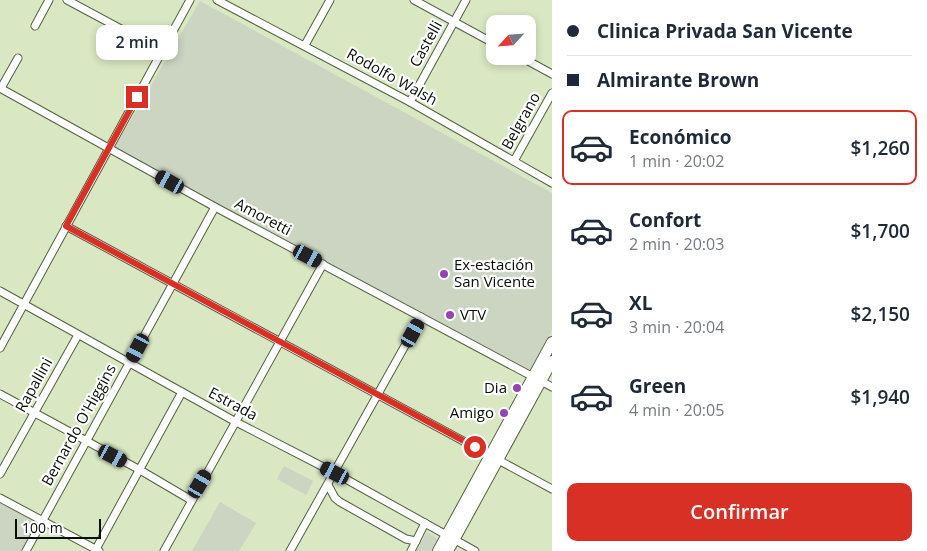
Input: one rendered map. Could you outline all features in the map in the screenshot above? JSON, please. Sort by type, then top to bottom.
[{"type":"main road","points":[[438,551],[451,537],[537,380],[552,342]]},
{"type":"main road","points":[[537,380],[552,361]]},
{"type":"main road","points":[[448,551],[451,537]]},
{"type":"street","points":[[35,26],[49,0]]},
{"type":"street","points":[[67,0],[162,51]]},
{"type":"street","points":[[0,348],[190,0]]},
{"type":"street","name":"Rodolfo Walsh","points":[[217,0],[410,102],[552,182]]},
{"type":"street","points":[[305,46],[330,0]]},
{"type":"street","points":[[414,0],[486,39]]},
{"type":"street","name":"Castelli","points":[[410,102],[466,0]]},
{"type":"street","points":[[0,88],[18,58]]},
{"type":"street","points":[[536,65],[552,74]]},
{"type":"street","name":"Amoretti","points":[[0,88],[215,207],[552,388]]},
{"type":"street","name":"Belgrano","points":[[514,161],[552,93]]},
{"type":"street","name":"Bernardo O'Higgins","points":[[26,551],[215,207]]},
{"type":"street","points":[[66,226],[552,489]]},
{"type":"street","points":[[164,551],[323,264]]},
{"type":"street","name":"Estrada","points":[[0,291],[129,364],[335,473],[476,551]]},
{"type":"street","points":[[290,551],[422,317]]},
{"type":"street","name":"Rapallini","points":[[0,474],[78,335]]},
{"type":"street","points":[[0,498],[97,550],[182,392]]},
{"type":"street","points":[[0,394],[191,500]]},
{"type":"street","points":[[328,485],[335,498],[340,502],[406,539],[416,541]]},
{"type":"street","points":[[411,551],[425,523]]},
{"type":"green space","points":[[200,1],[552,193],[552,330],[530,373],[421,317],[115,147]]},
{"type":"green space","points":[[284,466],[313,481],[306,495],[277,479]]},
{"type":"green space","points":[[220,502],[256,523],[239,551],[192,551]]},
{"type":"green space","points":[[0,503],[36,523],[21,551],[0,551]]},
{"type":"green space","points":[[427,532],[441,541],[435,551],[416,551]]},
{"type":"place","name":"Ex-estación San Vicente","points":[[444,274]]},
{"type":"place","name":"VTV","points":[[450,315]]},
{"type":"place","name":"Dia","points":[[517,388]]},
{"type":"place","name":"Amigo","points":[[504,413]]},
{"type":"route","points":[[137,97],[66,226],[475,447]]}]
